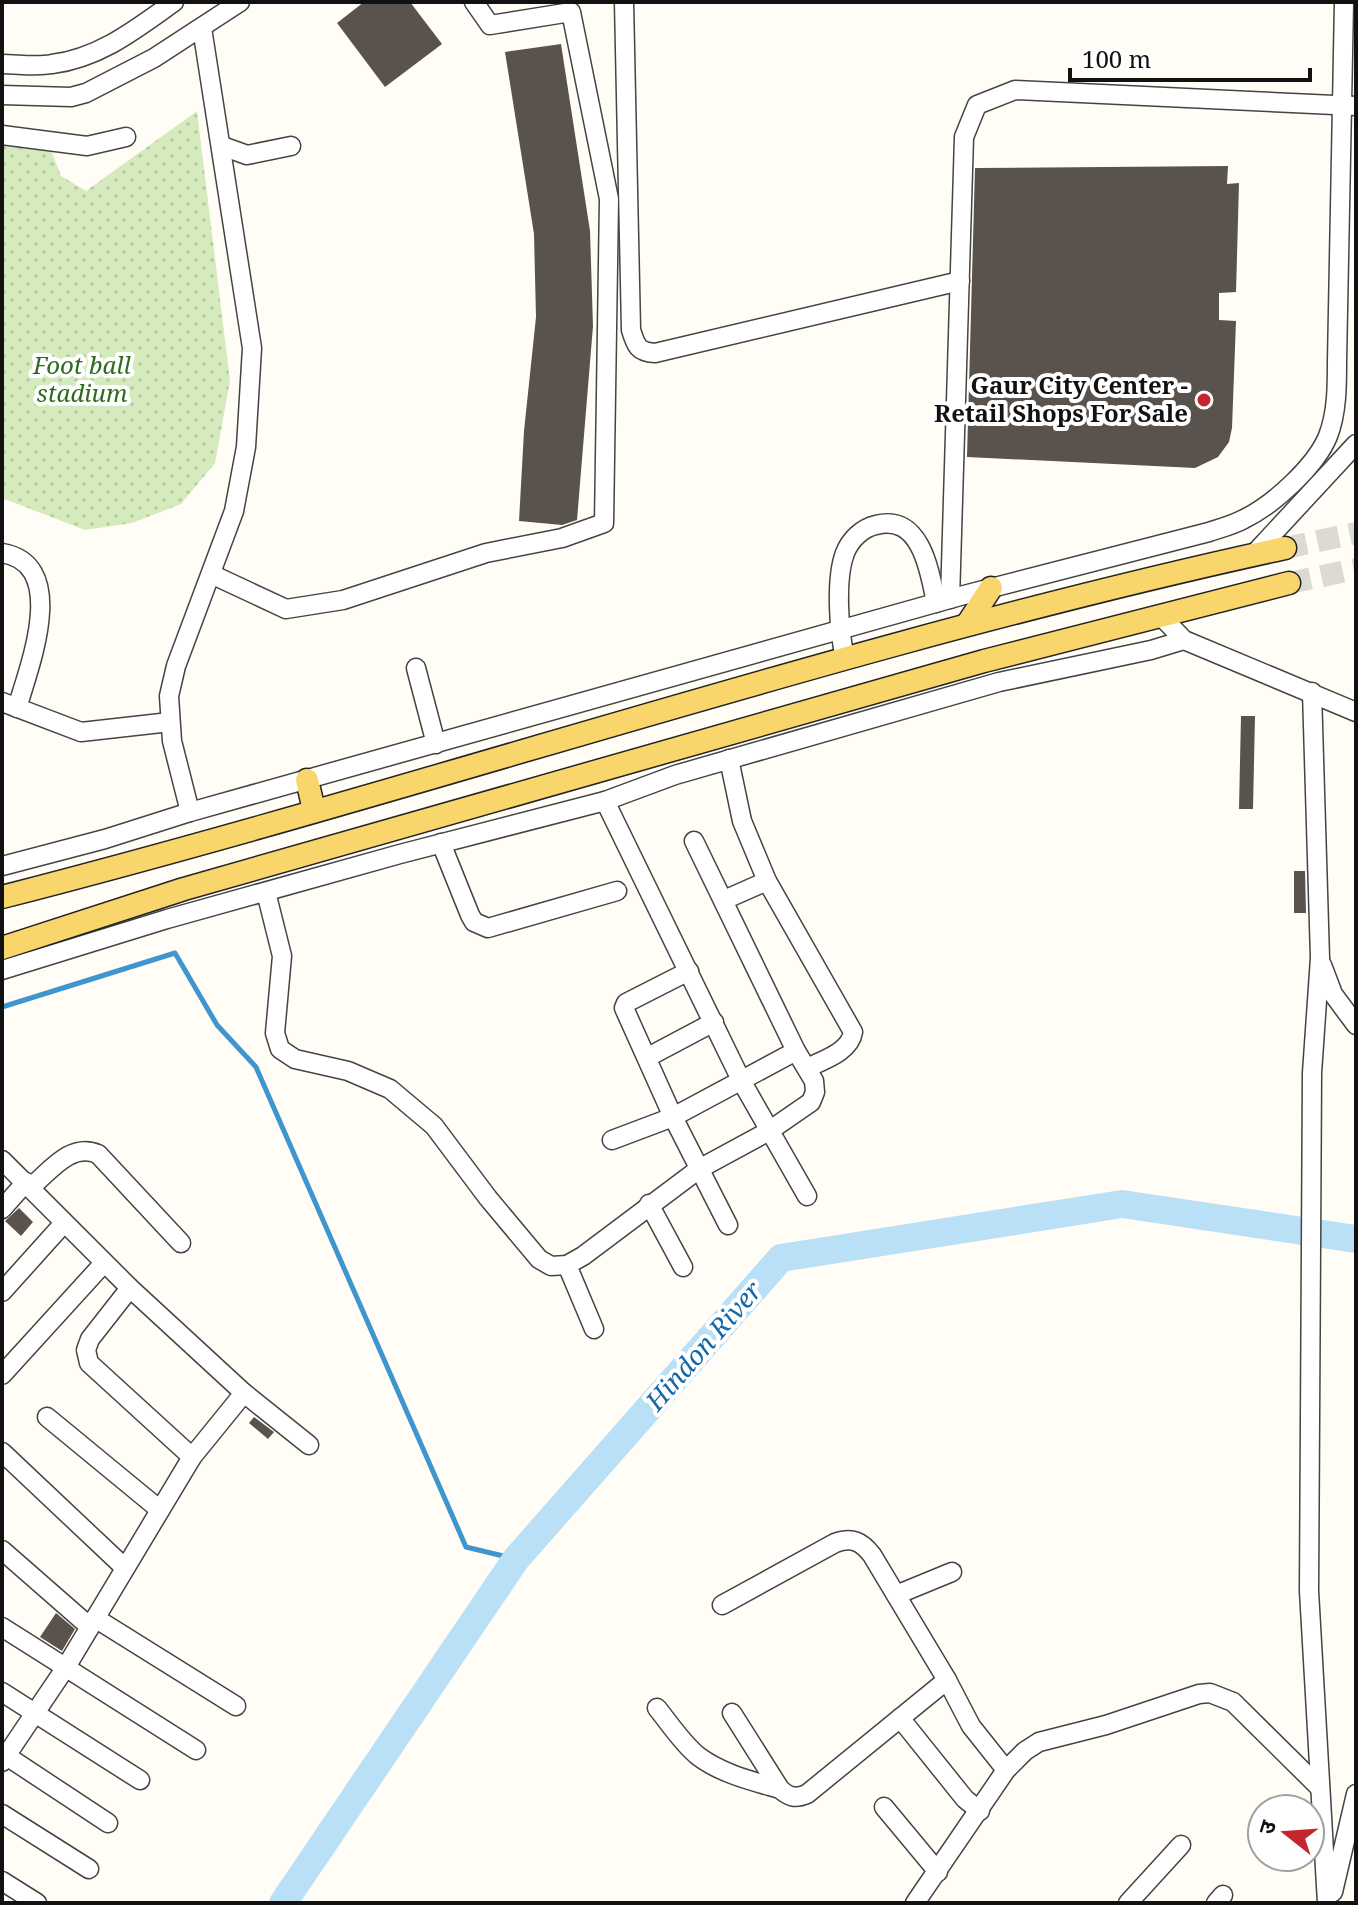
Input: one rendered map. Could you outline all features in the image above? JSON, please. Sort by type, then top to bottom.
[{"type":"main road","points":[[2,897],[149,859],[968,623],[1162,574],[1285,548]]},
{"type":"main road","points":[[2,948],[124,907],[984,661],[1289,583]]},
{"type":"main road","points":[[968,623],[991,588]]},
{"type":"main road","points":[[307,780],[314,810]]},
{"type":"street","points":[[2,64],[52,65],[86,57],[108,48],[174,2]]},
{"type":"street","points":[[2,95],[71,97],[86,93],[154,58],[240,2]]},
{"type":"street","points":[[211,574],[286,609],[343,600],[486,553],[562,538],[604,523],[609,199],[571,12],[490,25],[474,2]]},
{"type":"street","points":[[624,2],[631,330],[636,347],[655,353],[960,281]]},
{"type":"street","points":[[2,866],[943,601],[1209,532],[1244,519],[1268,504],[1315,460],[1328,436],[1336,392],[1348,107],[1344,2]]},
{"type":"street","points":[[190,812],[170,722],[169,696],[176,666],[237,499],[246,447],[252,348],[202,28]]},
{"type":"street","points":[[943,601],[960,281],[964,137],[977,105],[1015,90],[1348,107]]},
{"type":"street","points":[[2,135],[87,146],[126,137]]},
{"type":"street","points":[[222,146],[247,155],[291,146]]},
{"type":"street","points":[[1254,554],[1356,444]]},
{"type":"street","points":[[1315,460],[1339,462]]},
{"type":"street","points":[[845,658],[839,631],[843,561],[846,550],[860,533],[878,524],[896,524],[913,535],[943,601]]},
{"type":"street","points":[[2,553],[11,554],[26,563],[37,583],[42,604],[37,635],[10,705],[81,732],[170,722]]},
{"type":"street","points":[[1160,615],[1184,640],[1356,712]]},
{"type":"street","points":[[2,970],[167,919],[605,801],[675,775],[999,682],[1151,650],[1184,640]]},
{"type":"street","points":[[416,668],[436,744]]},
{"type":"street","points":[[1312,692],[1320,958],[1312,1073],[1310,1640],[1329,1903]]},
{"type":"street","points":[[729,759],[742,821],[767,881],[853,1032],[852,1041],[846,1048],[807,1068]]},
{"type":"street","points":[[605,801],[742,1082],[807,1196]]},
{"type":"street","points":[[266,892],[282,956],[275,1033],[280,1049],[295,1059],[348,1071],[390,1089],[434,1126],[539,1259],[551,1266],[567,1265],[699,1169],[769,1131],[811,1102],[815,1092],[814,1081],[796,1051],[694,841]]},
{"type":"street","points":[[441,843],[470,915],[481,927],[488,928],[617,891]]},
{"type":"street","points":[[724,900],[767,881]]},
{"type":"street","points":[[1320,958],[1333,994],[1356,1025]]},
{"type":"street","points":[[689,971],[625,1004],[625,1009],[673,1117],[728,1225]]},
{"type":"street","points":[[648,1057],[714,1022]]},
{"type":"street","points":[[612,1140],[673,1117],[796,1051]]},
{"type":"street","points":[[2,1209],[64,1158],[78,1151],[89,1150],[98,1154],[181,1243]]},
{"type":"street","points":[[2,1160],[130,1288],[244,1393],[309,1445]]},
{"type":"street","points":[[649,1204],[683,1267]]},
{"type":"street","points":[[2,1292],[64,1223]]},
{"type":"street","points":[[2,1375],[104,1263]]},
{"type":"street","points":[[567,1265],[594,1329]]},
{"type":"street","points":[[130,1288],[90,1339],[86,1355],[89,1363],[192,1457]]},
{"type":"street","points":[[108,1823],[3,1757],[66,1667],[192,1457],[244,1393]]},
{"type":"street","points":[[47,1417],[160,1510]]},
{"type":"street","points":[[2,1452],[125,1568]]},
{"type":"street","points":[[722,1605],[835,1543],[846,1539],[856,1540],[864,1546],[896,1595],[971,1726],[1006,1770]]},
{"type":"street","points":[[2,1550],[93,1622],[236,1706]]},
{"type":"street","points":[[896,1595],[952,1572]]},
{"type":"street","points":[[2,1627],[196,1750]]},
{"type":"street","points":[[732,1713],[780,1789],[788,1796],[798,1798],[807,1794],[947,1680]]},
{"type":"street","points":[[2,1692],[140,1780]]},
{"type":"street","points":[[915,1903],[1006,1770],[1025,1751],[1039,1742],[1106,1725],[1199,1694],[1210,1693],[1233,1702],[1320,1788]]},
{"type":"street","points":[[657,1708],[686,1745],[708,1763],[731,1774],[780,1789]]},
{"type":"street","points":[[900,1718],[965,1799],[980,1811]]},
{"type":"street","points":[[1329,1903],[1356,1794]]},
{"type":"street","points":[[884,1807],[938,1872]]},
{"type":"street","points":[[2,1814],[89,1869]]},
{"type":"street","points":[[1128,1903],[1181,1845]]},
{"type":"street","points":[[2,1881],[37,1903]]},
{"type":"green space","name":"Foot ball stadium","points":[[197,111],[230,381],[215,463],[181,504],[132,523],[85,530],[2,498],[2,142],[51,150],[61,176],[86,191]]},
{"type":"building","points":[[364,2],[410,2],[442,44],[385,87],[337,23]]},
{"type":"building","points":[[561,44],[590,231],[593,326],[577,520],[562,525],[519,521],[524,431],[536,317],[534,234],[505,52]]},
{"type":"building","points":[[1228,166],[1227,184],[1239,183],[1236,292],[1219,293],[1219,320],[1236,321],[1232,428],[1229,442],[1218,457],[1195,468],[967,457],[975,168]]},
{"type":"building","points":[[1241,716],[1255,716],[1253,809],[1239,809]]},
{"type":"building","points":[[1294,871],[1305,871],[1306,913],[1294,913]]},
{"type":"building","points":[[19,1208],[33,1222],[21,1236],[5,1221]]},
{"type":"building","points":[[254,1417],[274,1432],[268,1439],[249,1423]]},
{"type":"building","points":[[56,1613],[75,1629],[62,1651],[40,1637]]},
{"type":"waterway","points":[[2,1007],[175,953],[217,1025],[256,1067],[466,1547],[516,1559]]},
{"type":"waterway","name":"Hindon River","points":[[283,1903],[516,1559],[781,1258],[1122,1204],[1356,1239]]},
{"type":"tunnel","points":[[1285,548],[1356,533]]},
{"type":"tunnel","points":[[1289,583],[1356,569]]},
{"type":"place","name":"Gaur City Center - Retail Shops For Sale","points":[[1204,400]]}]
